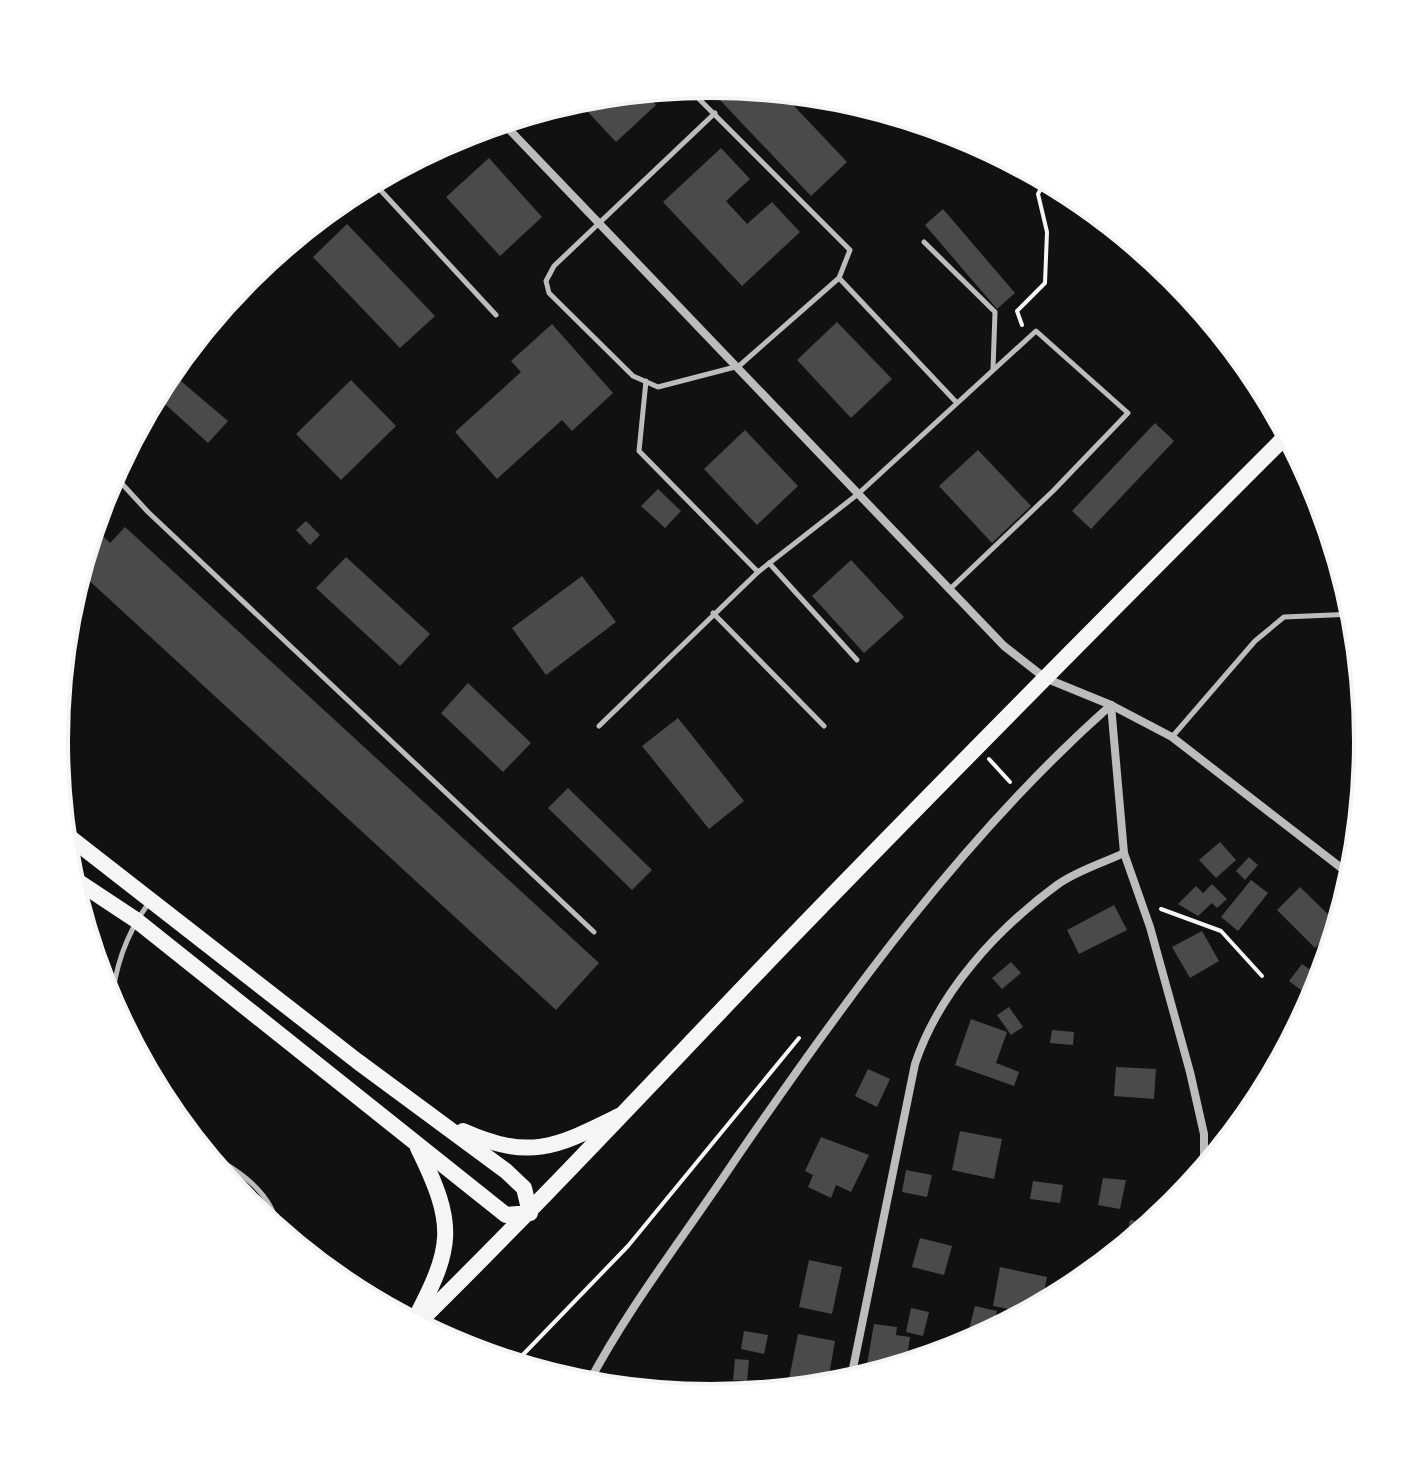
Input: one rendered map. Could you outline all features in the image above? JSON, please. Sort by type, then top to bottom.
[{"type":"main road","points":[[423,1316],[530,1213],[619,1116],[976,747],[1280,442]]},
{"type":"main road","points":[[76,842],[432,1118],[506,1171],[524,1188],[530,1213]]},
{"type":"main road","points":[[85,886],[136,920],[506,1215],[530,1213]]},
{"type":"main road","points":[[432,1118],[514,1150],[536,1149],[562,1141],[619,1116]]},
{"type":"main road","points":[[416,1143],[446,1210],[447,1234],[443,1260],[419,1314]]},
{"type":"street","points":[[511,131],[1004,646],[1045,678],[1111,705],[1172,737],[1342,868]]},
{"type":"street","points":[[1111,705],[1124,853],[1190,1072],[1204,1134],[1204,1153]]},
{"type":"street","points":[[594,1373],[618,1328],[806,1054],[994,822],[1111,705]]},
{"type":"street","points":[[853,1368],[915,1064],[927,1027],[957,982],[999,937],[1059,883],[1124,853]]},
{"type":"lane","points":[[699,99],[715,113],[850,250],[839,278],[739,366],[658,387],[633,376],[549,293],[546,281],[554,266],[715,113]]},
{"type":"lane","points":[[381,191],[496,315]]},
{"type":"lane","points":[[924,242],[995,312],[993,370]]},
{"type":"lane","points":[[839,278],[957,403]]},
{"type":"lane","points":[[599,726],[758,572],[858,494],[1036,331],[1128,413],[1053,491],[950,590]]},
{"type":"lane","points":[[646,381],[639,451],[758,572]]},
{"type":"lane","points":[[122,484],[148,512],[594,932]]},
{"type":"lane","points":[[769,563],[857,660]]},
{"type":"lane","points":[[713,613],[824,726]]},
{"type":"lane","points":[[1172,737],[1255,641],[1284,617],[1342,615]]},
{"type":"lane","points":[[114,979],[115,967],[136,920],[151,900]]},
{"type":"lane","points":[[229,1166],[262,1191],[271,1210]]},
{"type":"path","points":[[1026,340],[1017,311],[1045,283],[1047,232],[1038,194],[1040,190]]},
{"type":"path","points":[[976,747],[1016,790]]},
{"type":"path","points":[[1140,899],[1192,923],[1221,931],[1262,976]]},
{"type":"path","points":[[522,1356],[628,1246],[802,1034]]},
{"type":"building","points":[[719,99],[792,104],[847,162],[811,196]]},
{"type":"building","points":[[653,102],[656,105],[616,142],[587,111]]},
{"type":"building","points":[[721,148],[750,179],[726,201],[747,224],[772,202],[800,232],[742,286],[663,202]]},
{"type":"building","points":[[489,158],[542,217],[500,256],[446,197]]},
{"type":"building","points":[[943,209],[1015,293],[997,309],[925,225]]},
{"type":"building","points":[[347,224],[435,316],[400,348],[313,257]]},
{"type":"building","points":[[837,322],[892,379],[851,418],[797,360]]},
{"type":"building","points":[[552,324],[613,393],[572,431],[562,420],[497,479],[455,432],[521,372],[511,361]]},
{"type":"building","points":[[179,380],[228,421],[208,443],[164,403]]},
{"type":"building","points":[[351,380],[396,426],[341,480],[296,434]]},
{"type":"building","points":[[1155,423],[1174,441],[1091,529],[1072,511]]},
{"type":"building","points":[[745,430],[798,486],[757,525],[704,469]]},
{"type":"building","points":[[978,450],[1031,506],[992,543],[939,486]]},
{"type":"building","points":[[658,489],[681,511],[665,528],[641,506]]},
{"type":"building","points":[[306,521],[320,535],[310,545],[296,530]]},
{"type":"building","points":[[125,527],[599,963],[556,1010],[89,580],[102,535],[110,543]]},
{"type":"building","points":[[346,557],[430,634],[400,666],[316,588]]},
{"type":"building","points":[[851,560],[904,617],[864,653],[812,596]]},
{"type":"building","points":[[582,576],[616,622],[546,675],[512,628]]},
{"type":"building","points":[[468,683],[531,743],[503,772],[441,713]]},
{"type":"building","points":[[678,718],[744,801],[709,829],[642,746]]},
{"type":"building","points":[[568,788],[652,870],[632,890],[548,808]]},
{"type":"building","points":[[1220,842],[1236,860],[1216,878],[1199,860]]},
{"type":"building","points":[[1249,857],[1258,865],[1245,880],[1236,871]]},
{"type":"building","points":[[1251,880],[1268,893],[1238,931],[1221,917]]},
{"type":"building","points":[[1212,884],[1227,899],[1217,908],[1212,903],[1198,916],[1178,904],[1196,886],[1203,893]]},
{"type":"building","points":[[1300,887],[1330,916],[1322,940],[1315,948],[1277,910]]},
{"type":"building","points":[[1114,905],[1127,930],[1079,954],[1067,930]]},
{"type":"building","points":[[1202,931],[1219,961],[1190,978],[1172,947]]},
{"type":"building","points":[[1011,962],[1021,973],[1002,989],[992,978]]},
{"type":"building","points":[[1302,964],[1312,971],[1303,992],[1289,981]]},
{"type":"building","points":[[1009,1007],[1023,1027],[1011,1035],[997,1015]]},
{"type":"building","points":[[971,1019],[1007,1032],[996,1063],[1019,1072],[1014,1086],[955,1065]]},
{"type":"building","points":[[1052,1030],[1074,1032],[1073,1045],[1050,1043]]},
{"type":"building","points":[[1116,1067],[1156,1069],[1154,1099],[1114,1096]]},
{"type":"building","points":[[868,1069],[890,1079],[877,1107],[855,1096]]},
{"type":"building","points":[[960,1131],[1002,1139],[994,1179],[952,1170]]},
{"type":"building","points":[[821,1137],[869,1155],[851,1192],[836,1185],[831,1198],[808,1187],[813,1175],[805,1171]]},
{"type":"building","points":[[906,1170],[932,1175],[927,1197],[902,1192]]},
{"type":"building","points":[[1103,1178],[1126,1180],[1120,1209],[1098,1205]]},
{"type":"building","points":[[1033,1181],[1063,1185],[1060,1203],[1030,1199]]},
{"type":"building","points":[[1130,1220],[1139,1221],[1135,1225],[1128,1231]]},
{"type":"building","points":[[920,1238],[952,1246],[944,1275],[912,1267]]},
{"type":"building","points":[[809,1260],[842,1267],[832,1314],[799,1307]]},
{"type":"building","points":[[1000,1267],[1047,1277],[1044,1291],[1011,1309],[993,1306]]},
{"type":"building","points":[[975,1306],[997,1311],[995,1318],[969,1330]]},
{"type":"building","points":[[911,1308],[929,1312],[923,1336],[906,1332]]},
{"type":"building","points":[[874,1324],[897,1327],[896,1335],[910,1337],[907,1353],[867,1364]]},
{"type":"building","points":[[744,1331],[768,1335],[764,1354],[741,1349]]},
{"type":"building","points":[[798,1334],[835,1341],[829,1373],[789,1379]]},
{"type":"building","points":[[735,1359],[749,1360],[747,1381],[733,1380]]}]
